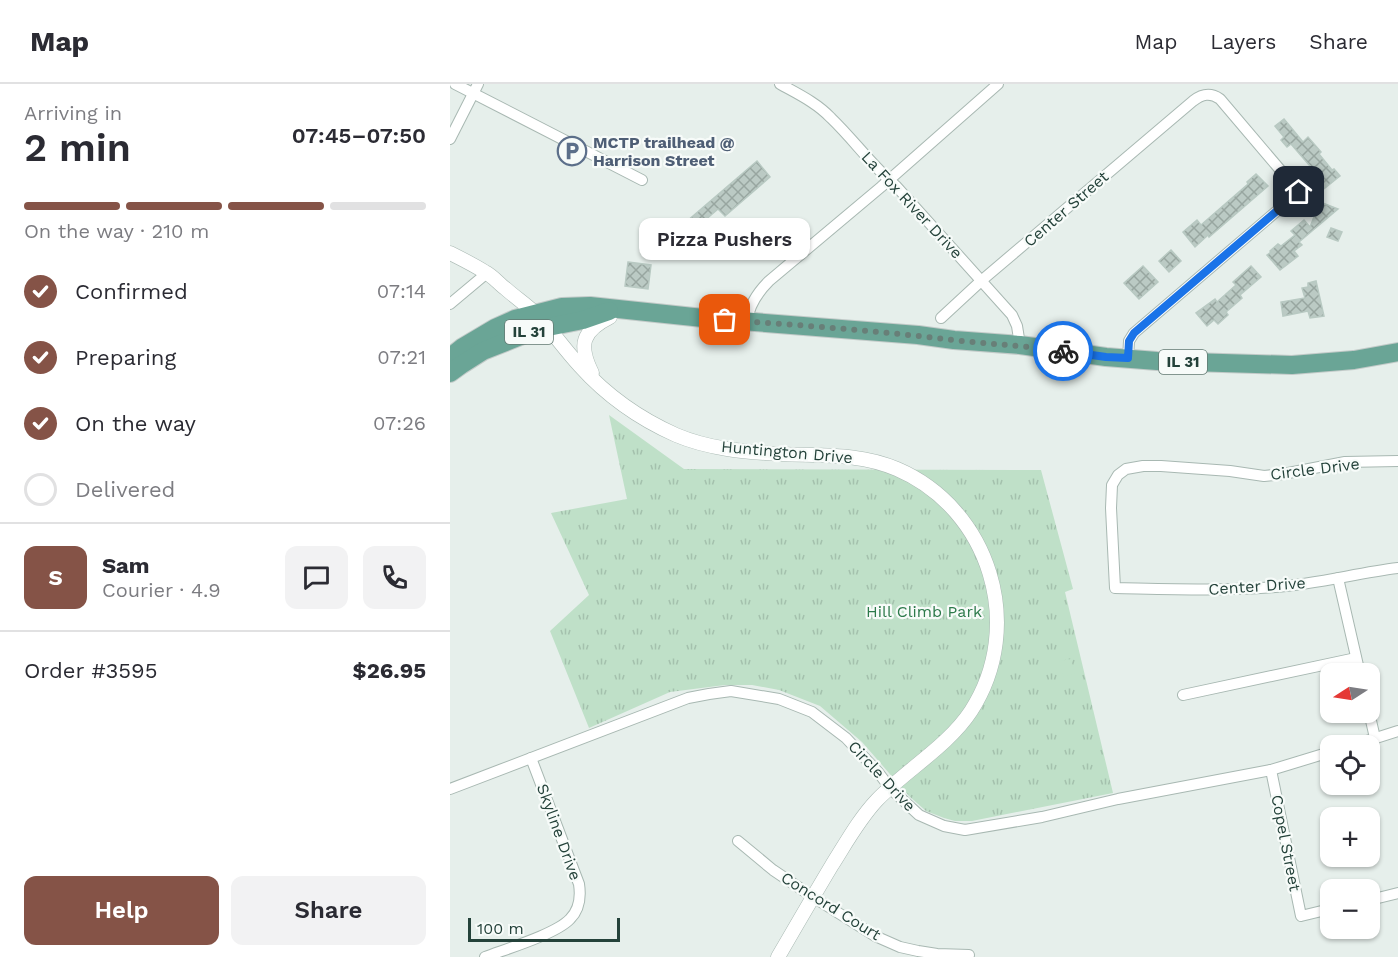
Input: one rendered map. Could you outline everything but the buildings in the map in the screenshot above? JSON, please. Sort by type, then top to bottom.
[{"type":"main road","name":"IL 31","points":[[450,357],[495,328],[541,320],[584,320],[620,309],[918,335],[1165,362],[1292,365],[1354,360],[1398,352]]},
{"type":"main road","name":"IL 31","points":[[450,373],[483,351],[538,328],[541,320]]},
{"type":"street","points":[[454,84],[476,89],[642,180]]},
{"type":"street","name":"La Fox River Drive","points":[[780,84],[811,101],[831,117],[919,212],[1014,318],[1020,345]]},
{"type":"street","points":[[747,321],[748,313],[759,291],[769,281],[998,84]]},
{"type":"street","points":[[450,139],[476,89]]},
{"type":"street","name":"Center Street","points":[[941,318],[1193,101],[1206,94],[1212,94],[1220,99],[1299,192],[1134,333],[1129,341],[1128,358]]},
{"type":"street","name":"Huntington Drive","points":[[450,253],[487,273],[541,320],[582,368],[631,411],[675,435],[712,446],[779,454],[846,456],[872,460],[894,468],[931,488],[960,515],[980,548],[993,584],[997,617],[996,653],[986,683],[970,714],[942,744],[877,800],[849,837],[778,957]]},
{"type":"street","points":[[450,304],[487,273]]},
{"type":"street","points":[[595,381],[585,360],[584,344],[592,328],[620,309]]},
{"type":"street","name":"Circle Drive","points":[[1114,588],[1110,508],[1113,483],[1118,474],[1126,469],[1161,466],[1264,476],[1345,462],[1398,461]]},
{"type":"street","name":"Center Drive","points":[[1114,588],[1208,590],[1277,587],[1398,568]]},
{"type":"street","points":[[1338,578],[1357,663]]},
{"type":"street","points":[[1183,695],[1356,658]]},
{"type":"street","name":"Circle Drive","points":[[450,789],[688,698],[731,691],[779,699],[812,712],[846,738],[879,772],[890,788],[919,815],[944,826],[965,830],[1042,817],[1118,799],[1272,770],[1320,755]]},
{"type":"street","points":[[1380,736],[1398,731]]},
{"type":"street","name":"Skyline Drive","points":[[485,957],[561,926],[576,911],[581,898],[579,884],[531,758]]},
{"type":"street","name":"Copel Street","points":[[1272,770],[1301,916],[1320,911]]},
{"type":"street","name":"Concord Court","points":[[738,841],[773,870],[875,936],[900,946],[937,954],[969,954]]},
{"type":"street","points":[[1380,898],[1398,893]]},
{"type":"green space","name":"Hill Climb Park","points":[[609,415],[684,469],[1041,470],[1073,589],[1065,592],[1113,793],[972,821],[955,821],[944,818],[926,811],[909,796],[862,742],[820,706],[779,690],[752,685],[725,685],[670,692],[589,728],[550,631],[589,595],[551,513],[627,499]]},
{"type":"green space","points":[[1071,659],[1075,674],[1063,677],[1059,661]]},
{"type":"way so far","points":[[725,320],[918,335],[1063,351]]},
{"type":"place","name":"MCTP trailhead @ Harrison Street","points":[[572,151]]},
{"type":"place","name":"Pizza Pushers","points":[[725,320]]},
{"type":"route","points":[[1063,351],[1128,358],[1129,341],[1134,333],[1299,192]]}]
